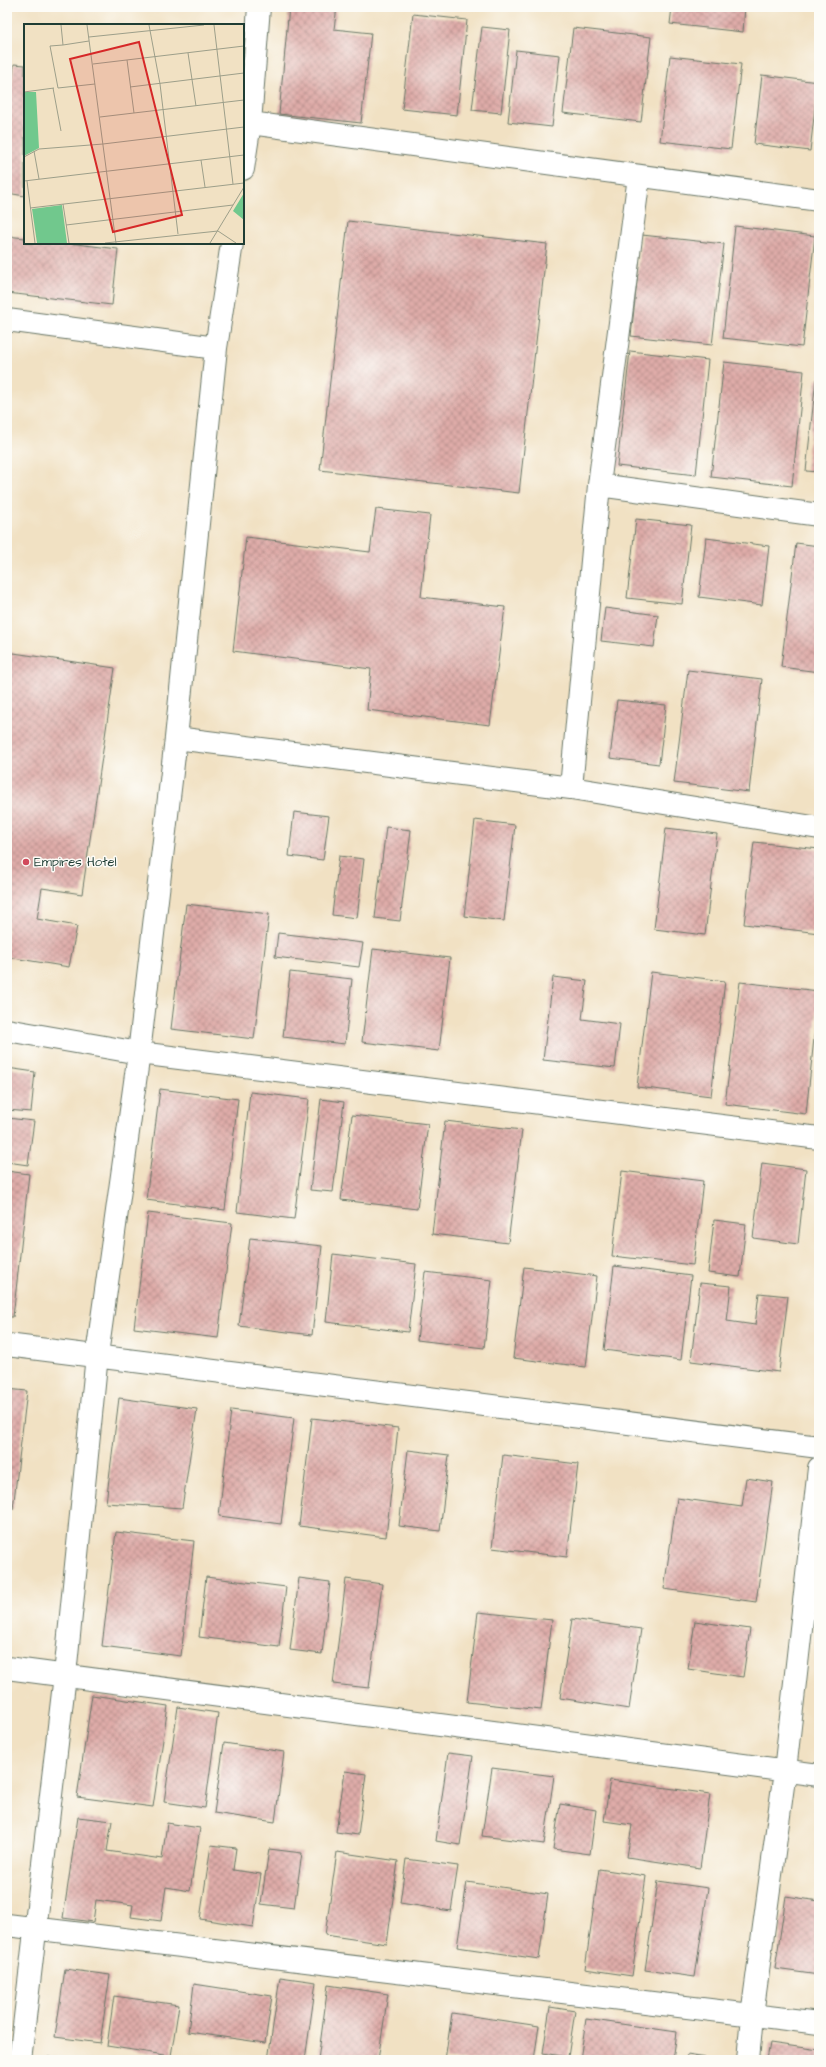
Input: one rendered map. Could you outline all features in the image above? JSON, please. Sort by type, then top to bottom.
[{"type":"street","points":[[244,162],[250,123],[259,7]]},
{"type":"street","points":[[250,123],[819,200]]},
{"type":"street","points":[[570,788],[599,485],[639,176]]},
{"type":"street","points":[[20,2060],[65,1675],[97,1355],[139,1053],[176,738],[216,348],[232,244]]},
{"type":"street","points":[[7,320],[216,348]]},
{"type":"street","points":[[599,485],[819,515]]},
{"type":"street","points":[[176,738],[570,788],[819,828]]},
{"type":"street","points":[[7,1030],[139,1053],[819,1138]]},
{"type":"street","points":[[7,1345],[97,1355],[819,1447]]},
{"type":"street","points":[[748,2060],[752,2015],[785,1771],[819,1468]]},
{"type":"street","points":[[7,1668],[819,1775]]},
{"type":"street","points":[[7,1925],[819,2023]]},
{"type":"building","points":[[289,7],[337,7],[334,29],[371,33],[361,123],[279,114]]},
{"type":"building","points":[[672,7],[745,7],[743,32],[670,24]]},
{"type":"building","points":[[413,14],[467,20],[457,115],[402,109]]},
{"type":"building","points":[[482,27],[510,30],[501,113],[472,110]]},
{"type":"building","points":[[573,28],[651,37],[641,122],[563,113]]},
{"type":"building","points":[[516,50],[560,55],[552,127],[508,122]]},
{"type":"building","points":[[670,56],[741,64],[731,149],[660,141]]},
{"type":"building","points":[[14,64],[24,65],[24,196],[7,193],[7,131]]},
{"type":"building","points":[[762,75],[818,82],[810,151],[754,144]]},
{"type":"building","points":[[348,221],[547,244],[519,493],[320,470]]},
{"type":"building","points":[[735,226],[815,236],[802,347],[723,338]]},
{"type":"building","points":[[642,235],[724,244],[712,345],[631,336]]},
{"type":"building","points":[[7,236],[24,238],[24,244],[76,244],[118,249],[112,305],[7,293]]},
{"type":"building","points":[[630,351],[708,360],[696,475],[617,466]]},
{"type":"building","points":[[724,362],[804,371],[792,486],[711,477]]},
{"type":"building","points":[[816,379],[819,380],[819,472],[806,471]]},
{"type":"building","points":[[376,509],[430,515],[421,597],[505,607],[490,725],[367,710],[371,669],[233,651],[246,537],[370,552]]},
{"type":"building","points":[[636,519],[691,525],[682,604],[627,598]]},
{"type":"building","points":[[706,538],[769,546],[762,605],[699,597]]},
{"type":"building","points":[[796,543],[819,546],[819,672],[781,667]]},
{"type":"building","points":[[605,608],[658,615],[654,647],[601,641]]},
{"type":"building","points":[[7,652],[115,668],[82,894],[42,888],[37,919],[77,926],[69,967],[7,957]]},
{"type":"building","points":[[688,670],[762,679],[749,792],[674,783]]},
{"type":"building","points":[[617,700],[666,705],[659,764],[610,758]]},
{"type":"building","points":[[294,812],[329,816],[323,860],[289,856]]},
{"type":"building","points":[[475,820],[515,825],[504,921],[464,916]]},
{"type":"building","points":[[386,827],[411,830],[400,921],[375,918]]},
{"type":"building","points":[[666,828],[717,834],[705,935],[654,929]]},
{"type":"building","points":[[754,842],[819,849],[819,933],[744,924]]},
{"type":"building","points":[[339,856],[364,859],[357,918],[332,915]]},
{"type":"building","points":[[186,904],[269,914],[254,1039],[171,1029]]},
{"type":"building","points":[[278,933],[363,943],[359,967],[275,957]]},
{"type":"building","points":[[373,949],[450,958],[439,1051],[362,1042]]},
{"type":"building","points":[[290,972],[352,979],[345,1044],[283,1037]]},
{"type":"building","points":[[651,972],[725,981],[711,1096],[637,1087]]},
{"type":"building","points":[[553,977],[587,981],[582,1019],[620,1024],[615,1068],[543,1060]]},
{"type":"building","points":[[740,982],[819,991],[806,1114],[725,1104]]},
{"type":"building","points":[[7,1068],[35,1072],[31,1112],[7,1110]]},
{"type":"building","points":[[160,1089],[238,1099],[225,1210],[146,1200]]},
{"type":"building","points":[[250,1092],[309,1099],[294,1219],[237,1212]]},
{"type":"building","points":[[321,1099],[344,1102],[333,1192],[310,1190]]},
{"type":"building","points":[[352,1115],[428,1124],[417,1209],[341,1200]]},
{"type":"building","points":[[7,1118],[34,1121],[28,1165],[7,1162]]},
{"type":"building","points":[[445,1121],[522,1130],[508,1243],[432,1234]]},
{"type":"building","points":[[762,1163],[806,1169],[798,1244],[753,1238]]},
{"type":"building","points":[[7,1171],[29,1174],[13,1317],[7,1317]]},
{"type":"building","points":[[622,1171],[703,1181],[693,1265],[612,1256]]},
{"type":"building","points":[[148,1213],[232,1223],[218,1338],[134,1328]]},
{"type":"building","points":[[714,1220],[746,1224],[740,1277],[708,1273]]},
{"type":"building","points":[[250,1238],[322,1246],[312,1335],[239,1326]]},
{"type":"building","points":[[333,1254],[416,1264],[408,1332],[326,1322]]},
{"type":"building","points":[[614,1266],[691,1276],[681,1360],[604,1350]]},
{"type":"building","points":[[524,1267],[597,1276],[586,1367],[513,1358]]},
{"type":"building","points":[[425,1272],[492,1280],[484,1348],[417,1340]]},
{"type":"building","points":[[700,1283],[731,1286],[727,1321],[755,1325],[759,1293],[788,1296],[779,1372],[691,1361]]},
{"type":"building","points":[[7,1389],[27,1391],[13,1509],[7,1508]]},
{"type":"building","points":[[119,1398],[197,1409],[182,1508],[106,1503]]},
{"type":"building","points":[[231,1410],[294,1418],[281,1524],[219,1516]]},
{"type":"building","points":[[312,1418],[398,1428],[386,1537],[299,1526]]},
{"type":"building","points":[[408,1450],[449,1455],[440,1531],[399,1526]]},
{"type":"building","points":[[503,1455],[578,1464],[567,1557],[492,1548]]},
{"type":"building","points":[[746,1478],[773,1482],[756,1602],[664,1589],[677,1498],[742,1507]]},
{"type":"building","points":[[116,1532],[194,1541],[181,1656],[102,1646]]},
{"type":"building","points":[[206,1577],[286,1587],[279,1647],[199,1637]]},
{"type":"building","points":[[299,1578],[330,1582],[322,1654],[290,1650]]},
{"type":"building","points":[[346,1579],[382,1584],[369,1688],[333,1684]]},
{"type":"building","points":[[478,1612],[552,1620],[541,1710],[467,1702]]},
{"type":"building","points":[[572,1619],[641,1629],[629,1709],[560,1698]]},
{"type":"building","points":[[695,1621],[750,1629],[743,1677],[688,1669]]},
{"type":"building","points":[[92,1695],[168,1706],[153,1807],[77,1797]]},
{"type":"building","points":[[178,1707],[218,1713],[205,1808],[164,1802]]},
{"type":"building","points":[[224,1743],[284,1752],[275,1822],[214,1813]]},
{"type":"building","points":[[448,1753],[473,1756],[460,1845],[436,1841]]},
{"type":"building","points":[[492,1768],[554,1776],[544,1844],[482,1836]]},
{"type":"building","points":[[345,1771],[366,1774],[358,1835],[336,1832]]},
{"type":"building","points":[[610,1780],[710,1794],[700,1868],[627,1857],[632,1825],[604,1821]]},
{"type":"building","points":[[560,1804],[596,1810],[590,1854],[553,1849]]},
{"type":"building","points":[[78,1817],[112,1821],[107,1851],[162,1859],[167,1823],[200,1828],[190,1891],[166,1887],[161,1921],[131,1917],[133,1905],[96,1900],[93,1922],[63,1918]]},
{"type":"building","points":[[211,1845],[236,1848],[233,1870],[261,1874],[253,1927],[200,1919]]},
{"type":"building","points":[[269,1849],[302,1853],[294,1908],[261,1904]]},
{"type":"building","points":[[337,1852],[398,1861],[387,1944],[325,1935]]},
{"type":"building","points":[[406,1859],[458,1866],[451,1911],[400,1903]]},
{"type":"building","points":[[599,1869],[646,1876],[632,1976],[585,1969]]},
{"type":"building","points":[[658,1881],[708,1888],[695,1977],[645,1970]]},
{"type":"building","points":[[467,1882],[548,1894],[539,1959],[457,1947]]},
{"type":"building","points":[[786,1896],[819,1901],[819,1975],[775,1969]]},
{"type":"building","points":[[65,1969],[110,1975],[100,2043],[55,2037]]},
{"type":"building","points":[[280,1977],[316,1982],[305,2060],[268,2060]]},
{"type":"building","points":[[194,1984],[272,1996],[265,2043],[188,2032]]},
{"type":"building","points":[[328,1985],[388,1994],[378,2060],[318,2060]]},
{"type":"building","points":[[114,1996],[179,2005],[171,2056],[107,2046]]},
{"type":"building","points":[[550,2007],[575,2011],[568,2057],[543,2053]]},
{"type":"building","points":[[452,2013],[539,2026],[534,2060],[445,2060]]},
{"type":"building","points":[[586,2019],[677,2032],[673,2060],[580,2060]]},
{"type":"building","points":[[770,2043],[819,2050],[819,2060],[767,2060]]},
{"type":"building","points":[[687,2055],[714,2059],[714,2060],[686,2060]]},
{"type":"building","points":[[48,2057],[66,2059],[66,2060],[48,2060]]},
{"type":"place","name":"Empires Hotel","points":[[26,862]]}]
